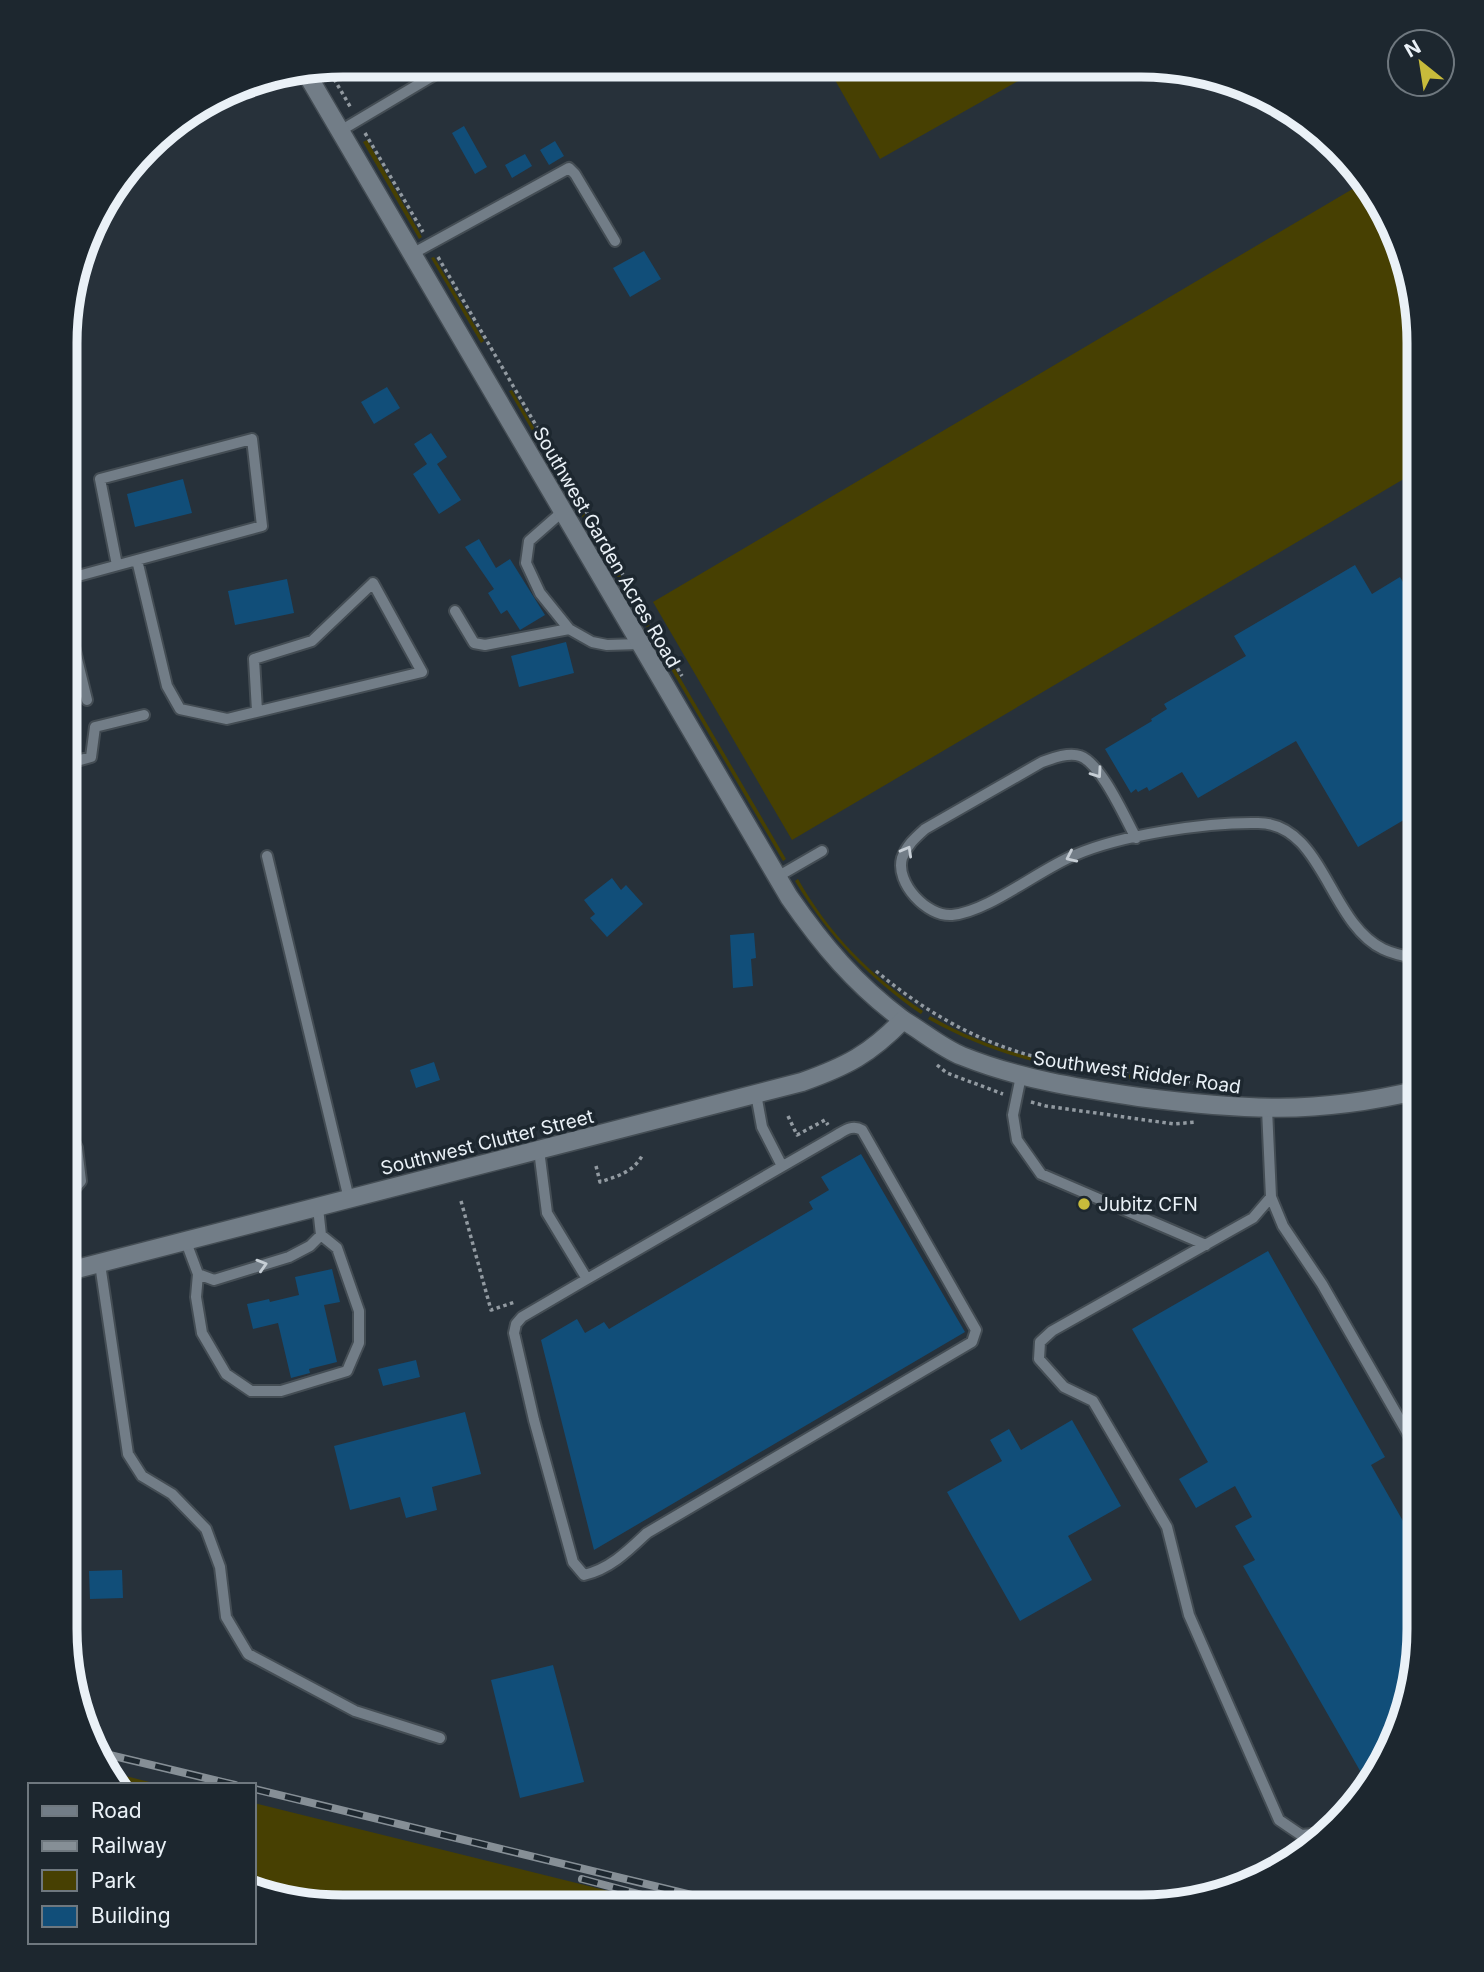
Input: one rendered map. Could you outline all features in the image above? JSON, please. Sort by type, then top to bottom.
[{"type":"street","name":"Southwest Garden Acres Road","points":[[310,79],[777,877],[823,945],[856,982],[904,1020]]},
{"type":"street","name":"Southwest Clutter Street","points":[[77,1269],[802,1082],[852,1061],[874,1048],[904,1020]]},
{"type":"street","name":"Southwest Ridder Road","points":[[904,1020],[960,1055],[1021,1076],[1090,1090],[1204,1105],[1267,1109],[1342,1105],[1407,1092]]},
{"type":"lane","points":[[340,131],[431,77]]},
{"type":"lane","points":[[412,254],[569,167],[615,241]]},
{"type":"lane","points":[[77,576],[262,526],[252,439],[100,479],[117,565]]},
{"type":"lane","points":[[562,512],[529,541],[526,563],[540,593],[569,629],[592,642],[607,645],[640,644]]},
{"type":"lane","points":[[137,560],[167,686],[180,709],[227,719],[422,672],[373,583],[312,641],[254,659],[257,711]]},
{"type":"lane","points":[[455,611],[474,642],[485,645],[569,629]]},
{"type":"lane","points":[[77,659],[87,700]]},
{"type":"lane","points":[[77,761],[91,757],[95,727],[144,715]]},
{"type":"lane","points":[[1136,838],[1094,765],[1079,755],[1063,755],[1042,762],[925,830],[909,844],[901,861],[905,880],[917,900],[931,912],[951,915],[976,909],[1073,855],[1102,845],[1229,824],[1261,822],[1288,830],[1311,854],[1340,906],[1360,932],[1383,949],[1407,956]]},
{"type":"lane","points":[[777,877],[822,851]]},
{"type":"lane","points":[[267,856],[349,1199]]},
{"type":"lane","points":[[1021,1076],[1013,1115],[1017,1140],[1041,1174],[1206,1245]]},
{"type":"lane","points":[[756,1094],[762,1127],[782,1166]]},
{"type":"lane","points":[[1267,1109],[1271,1197],[1283,1226],[1322,1284],[1407,1432]]},
{"type":"lane","points":[[849,1128],[862,1130],[976,1329],[976,1336],[972,1342],[647,1533],[620,1559],[593,1573],[583,1575],[573,1562],[534,1420],[514,1333],[516,1324],[527,1314],[782,1166],[849,1128]]},
{"type":"lane","points":[[77,1148],[80,1181],[77,1185]]},
{"type":"lane","points":[[539,1150],[547,1213],[587,1279]]},
{"type":"lane","points":[[1271,1197],[1253,1218],[1052,1331],[1040,1342],[1039,1359],[1064,1387],[1093,1401],[1167,1527],[1189,1615],[1279,1820],[1301,1835],[1310,1834]]},
{"type":"lane","points":[[186,1242],[198,1274],[196,1297],[202,1333],[226,1374],[250,1391],[281,1391],[347,1371],[359,1343],[359,1311],[337,1248],[321,1235],[318,1208]]},
{"type":"lane","points":[[198,1274],[214,1280],[289,1257],[310,1246],[321,1235]]},
{"type":"lane","points":[[100,1264],[128,1454],[142,1476],[172,1494],[206,1529],[220,1567],[226,1617],[247,1654],[355,1712],[440,1738]]},
{"type":"path","points":[[333,78],[682,676]]},
{"type":"path","points":[[869,965],[929,1012],[992,1043],[1057,1061],[1179,1078],[1198,1085]]},
{"type":"path","points":[[788,1116],[797,1135],[825,1119],[835,1136]]},
{"type":"path","points":[[596,1167],[600,1182],[629,1171],[643,1154]]},
{"type":"path","points":[[461,1201],[491,1310],[519,1301],[527,1314]]},
{"type":"green space","points":[[833,77],[1025,77],[880,159]]},
{"type":"green space","points":[[367,140],[422,237],[419,239],[363,142]]},
{"type":"green space","points":[[1356,187],[1380,225],[1393,257],[1405,308],[1407,477],[792,840],[653,602]]},
{"type":"green space","points":[[434,257],[484,341],[481,343],[431,258]]},
{"type":"green space","points":[[512,390],[633,597],[630,599],[509,391]]},
{"type":"green space","points":[[640,609],[786,859],[783,861],[637,611]]},
{"type":"green space","points":[[798,879],[837,936],[886,983],[923,1011],[921,1014],[884,986],[851,955],[821,920],[795,881]]},
{"type":"green space","points":[[930,1016],[956,1030],[1007,1050],[1057,1063],[1139,1076],[1138,1080],[1056,1066],[1005,1053],[955,1033],[928,1019]]},
{"type":"green space","points":[[121,1775],[153,1783],[126,1783]]},
{"type":"green space","points":[[256,1803],[625,1895],[343,1895],[308,1893],[274,1886],[256,1881]]},
{"type":"building","points":[[464,126],[487,167],[475,174],[452,133]]},
{"type":"building","points":[[555,141],[564,156],[549,165],[540,150]]},
{"type":"building","points":[[525,154],[532,166],[512,178],[505,165]]},
{"type":"building","points":[[644,251],[661,279],[630,297],[613,268]]},
{"type":"building","points":[[387,387],[400,408],[374,424],[361,402]]},
{"type":"building","points":[[431,433],[447,457],[437,464],[461,500],[439,514],[413,474],[427,464],[414,444]]},
{"type":"building","points":[[183,479],[192,513],[135,527],[127,494]]},
{"type":"building","points":[[479,539],[496,568],[510,559],[545,615],[520,630],[507,610],[501,614],[488,593],[494,589],[465,547]]},
{"type":"building","points":[[1355,565],[1372,594],[1400,577],[1407,589],[1407,818],[1358,847],[1296,741],[1198,798],[1182,772],[1149,791],[1147,787],[1131,793],[1105,749],[1152,721],[1151,719],[1167,709],[1164,704],[1246,656],[1234,636]]},
{"type":"building","points":[[287,579],[294,613],[235,625],[228,591]]},
{"type":"building","points":[[566,642],[574,673],[519,687],[511,656]]},
{"type":"building","points":[[612,878],[621,890],[626,885],[643,904],[607,937],[590,918],[595,914],[584,900]]},
{"type":"building","points":[[754,933],[756,958],[751,959],[753,986],[733,988],[730,935]]},
{"type":"building","points":[[434,1062],[440,1080],[416,1088],[410,1070]]},
{"type":"building","points":[[861,1154],[965,1332],[594,1550],[541,1340],[577,1319],[585,1333],[604,1322],[609,1329],[813,1209],[809,1202],[829,1190],[821,1177]]},
{"type":"building","points":[[1268,1251],[1385,1457],[1371,1465],[1407,1528],[1405,1664],[1387,1731],[1363,1776],[1243,1566],[1255,1560],[1235,1526],[1252,1517],[1235,1486],[1196,1508],[1179,1479],[1208,1462],[1132,1329]]},
{"type":"building","points":[[332,1269],[340,1302],[324,1305],[337,1362],[309,1369],[310,1373],[291,1378],[278,1323],[253,1329],[247,1304],[299,1295],[295,1277]]},
{"type":"building","points":[[416,1360],[420,1377],[383,1386],[378,1369]]},
{"type":"building","points":[[465,1412],[481,1474],[432,1487],[437,1510],[406,1518],[400,1497],[350,1510],[334,1446]]},
{"type":"building","points":[[1072,1420],[1121,1506],[1068,1536],[1092,1580],[1020,1621],[947,1492],[1002,1461],[990,1440],[1009,1429],[1021,1450]]},
{"type":"building","points":[[122,1570],[123,1598],[90,1599],[89,1571]]},
{"type":"building","points":[[553,1665],[584,1782],[520,1798],[491,1680]]},
{"type":"railway","points":[[109,1755],[227,1783]]},
{"type":"railway","points":[[256,1789],[692,1895]]},
{"type":"railway","points":[[582,1879],[642,1895]]},
{"type":"place","name":"Jubitz CFN","points":[[1084,1204]]}]
